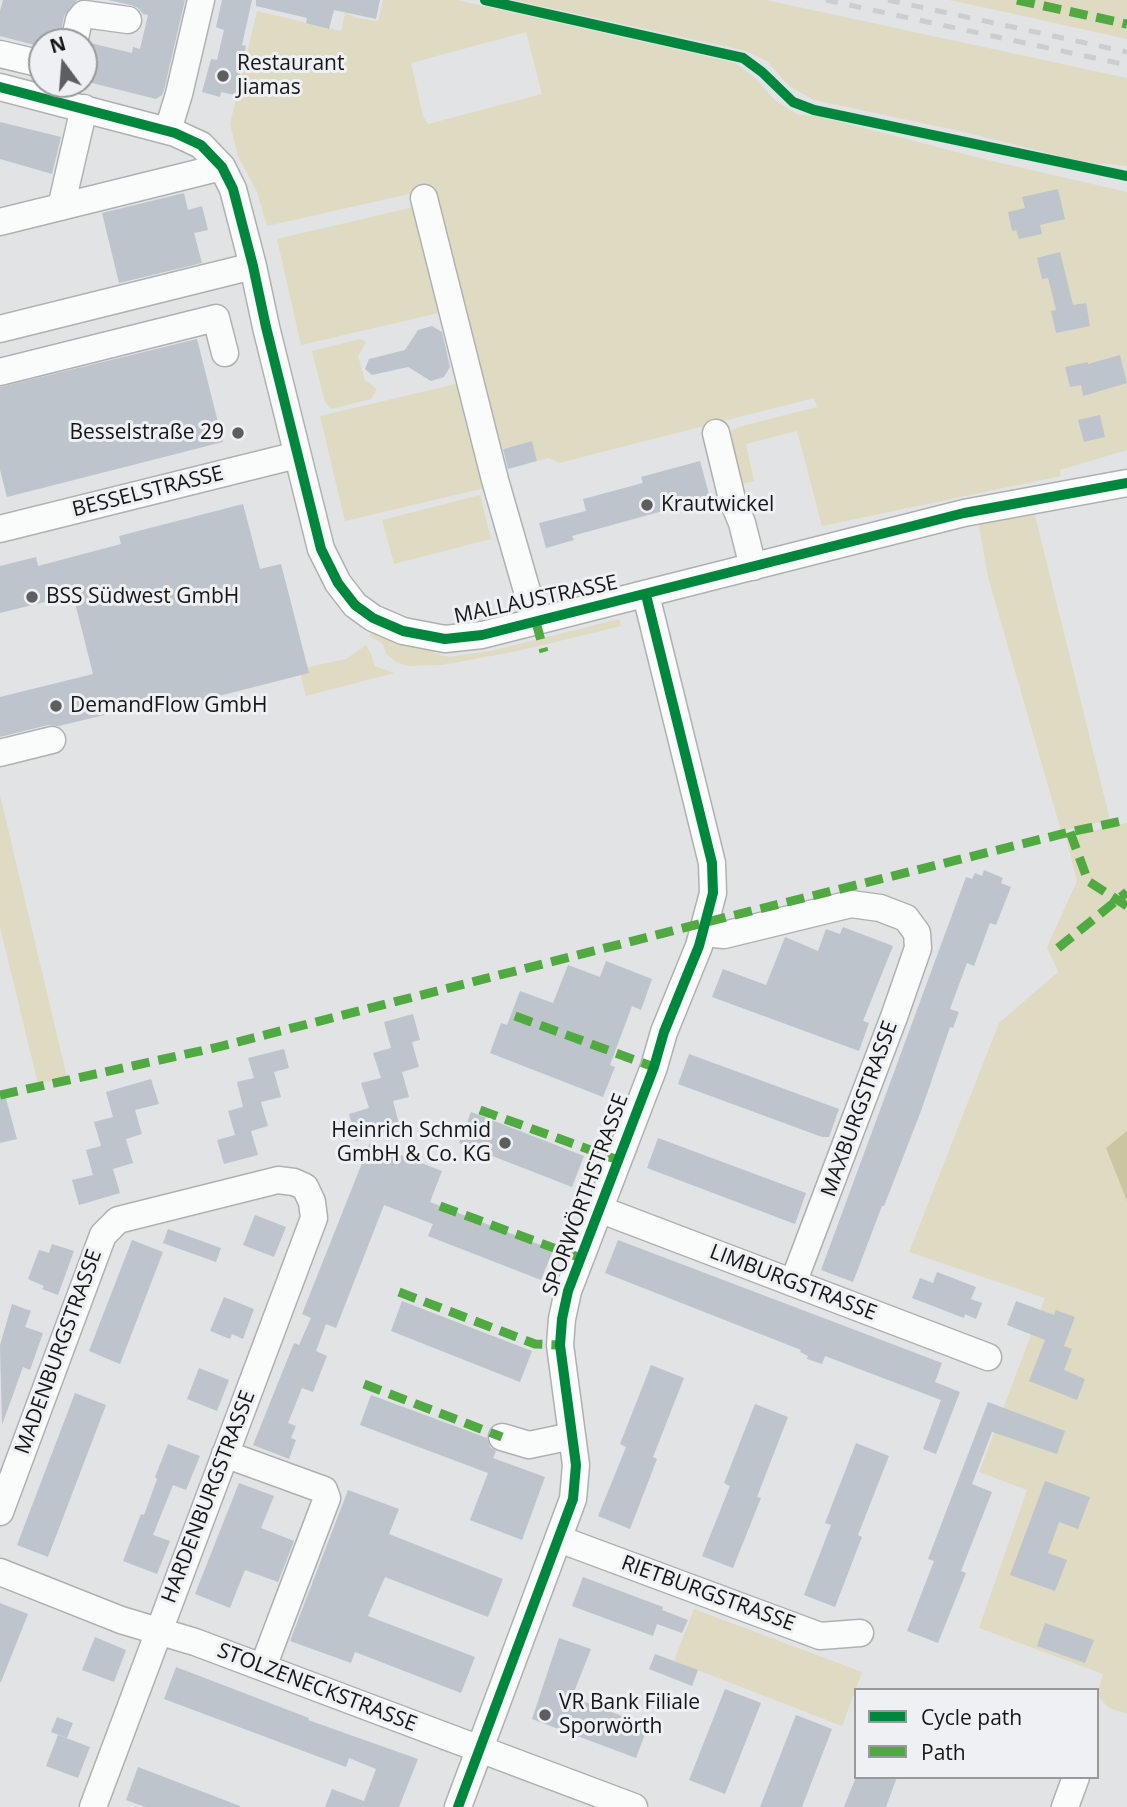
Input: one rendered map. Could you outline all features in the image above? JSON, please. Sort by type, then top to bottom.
[{"type":"street","points":[[168,130],[201,0]]},
{"type":"street","points":[[77,28],[84,14],[128,20]]},
{"type":"street","points":[[0,54],[28,61]]},
{"type":"street","name":"MALLAUSTRASSE","points":[[0,87],[28,91]]},
{"type":"street","points":[[59,98],[61,207]]},
{"type":"street","name":"MALLAUSTRASSE","points":[[68,98],[168,130],[201,145],[222,167],[233,189],[297,455],[329,567],[348,598],[366,614],[402,631],[445,639],[482,635],[964,513],[1127,482]]},
{"type":"street","points":[[0,222],[222,167]]},
{"type":"street","points":[[424,198],[495,480],[536,622]]},
{"type":"street","points":[[0,329],[253,266]]},
{"type":"street","points":[[0,372],[216,318],[225,353]]},
{"type":"street","points":[[716,433],[753,568]]},
{"type":"street","name":"BESSELSTRASSE","points":[[0,529],[297,455]]},
{"type":"street","name":"SPORWÖRTHSTRASSE","points":[[458,1807],[573,1499],[576,1465],[561,1363],[562,1319],[568,1291],[703,933],[712,894],[712,863],[646,595]]},
{"type":"street","points":[[0,753],[52,740]]},
{"type":"street","name":"MAXBURGSTRASSE","points":[[703,933],[724,936],[851,904],[880,908],[906,918],[917,933],[918,948],[894,1017],[793,1283]]},
{"type":"street","name":"MADENBURGSTRASSE","points":[[0,1512],[103,1235],[118,1220],[278,1180],[305,1187]]},
{"type":"street","name":"HARDENBURGSTRASSE","points":[[93,1807],[314,1218],[312,1202],[305,1187]]},
{"type":"street","name":"LIMBURGSTRASSE","points":[[599,1209],[988,1357]]},
{"type":"street","points":[[502,1437],[529,1445],[572,1436]]},
{"type":"street","points":[[225,1454],[324,1490],[327,1498],[263,1668]]},
{"type":"street","name":"RIETBURGSTRASSE","points":[[559,1539],[820,1636],[860,1633]]},
{"type":"street","name":"STOLZENECKSTRASSE","points":[[0,1572],[121,1620],[263,1668],[634,1807]]},
{"type":"street","points":[[1065,1807],[1075,1779]]},
{"type":"shaded area","points":[[383,0],[457,0],[701,55],[735,63],[754,77],[776,101],[797,114],[821,117],[1127,192],[1127,450],[1060,470],[1061,476],[822,526],[797,431],[746,444],[754,481],[741,484],[727,433],[738,427],[817,407],[814,398],[559,463],[549,458],[537,461],[532,441],[493,451],[427,190],[267,226],[257,192],[238,156],[230,124],[257,11],[341,31],[345,13],[378,21]],"holes":[[[526,32],[542,94],[428,124],[423,116],[411,63]]]},
{"type":"shaded area","points":[[513,0],[766,0],[1127,78],[1127,166],[1084,162],[964,132],[814,100],[789,86],[767,61],[746,51]]},
{"type":"shaded area","points":[[949,0],[1127,0],[1127,39],[987,8]]},
{"type":"shaded area","points":[[418,206],[443,312],[301,345],[277,239]]},
{"type":"shaded area","points":[[360,339],[366,342],[358,356],[365,380],[377,389],[371,399],[332,409],[325,402],[312,351]]},
{"type":"shaded area","points":[[460,383],[485,488],[345,521],[320,416]]},
{"type":"shaded area","points":[[480,495],[491,539],[394,564],[382,520]]},
{"type":"shaded area","points":[[1033,507],[1110,820],[1061,831],[988,577],[978,520]]},
{"type":"shaded area","points":[[619,619],[621,626],[518,651],[442,665],[408,666],[396,662],[386,654],[383,644],[370,636],[373,631],[405,645],[428,647],[435,653],[449,657],[495,650]]},
{"type":"shaded area","points":[[366,645],[375,666],[394,673],[306,696],[299,669],[346,659]]},
{"type":"shaded area","points":[[0,795],[67,1077],[38,1084],[0,927]]},
{"type":"shaded area","points":[[1127,823],[1127,1714],[1109,1708],[1099,1697],[1103,1674],[979,1628],[1027,1490],[979,1472],[1045,1298],[909,1252],[999,1023],[1058,972],[1047,947],[1077,881],[1066,837]]},
{"type":"shaded area","points":[[1127,1131],[1127,1201],[1106,1148]]},
{"type":"shaded area","points":[[694,1609],[862,1672],[842,1726],[674,1661]]},
{"type":"building","points":[[3,0],[77,0],[64,16],[62,28],[28,28],[28,43],[0,36]]},
{"type":"building","points":[[108,0],[185,0],[164,90],[156,99],[98,84],[98,45],[132,53],[133,47],[140,49],[148,15],[131,5]]},
{"type":"building","points":[[222,0],[252,0],[242,45],[246,46],[235,95],[221,92],[220,97],[202,92],[211,59],[217,60],[224,30],[216,27]]},
{"type":"building","points":[[256,0],[380,0],[376,19],[334,10],[329,29],[306,23],[307,18],[256,6]]},
{"type":"building","points":[[0,122],[61,137],[52,174],[0,159]]},
{"type":"building","points":[[1058,189],[1065,219],[1040,225],[1042,234],[1019,239],[1016,230],[1012,231],[1008,212],[1025,208],[1022,197]]},
{"type":"building","points":[[184,193],[188,210],[202,206],[208,230],[194,233],[202,263],[119,283],[102,213]]},
{"type":"building","points":[[1060,252],[1073,305],[1086,303],[1090,326],[1056,333],[1051,311],[1056,310],[1048,278],[1042,279],[1037,258]]},
{"type":"building","points":[[432,326],[442,332],[450,367],[444,377],[431,381],[408,367],[372,375],[365,369],[369,359],[405,350],[418,330]]},
{"type":"building","points":[[197,339],[223,442],[7,497],[0,470],[0,387]]},
{"type":"building","points":[[1120,355],[1127,383],[1083,396],[1081,385],[1070,387],[1065,367]]},
{"type":"building","points":[[1100,415],[1105,437],[1084,442],[1078,420]]},
{"type":"building","points":[[532,441],[537,461],[508,469],[503,449]]},
{"type":"building","points":[[700,461],[710,498],[572,536],[574,540],[546,548],[539,523],[586,511],[583,499],[643,483],[641,477]]},
{"type":"building","points":[[243,504],[260,569],[281,564],[309,673],[164,710],[162,701],[0,737],[0,697],[93,674],[73,595],[0,613],[0,566],[36,557],[38,566],[121,544],[119,536]]},
{"type":"building","points":[[984,870],[1003,878],[1001,883],[1011,887],[996,925],[990,923],[974,966],[967,963],[950,1009],[959,1012],[953,1028],[950,1027],[921,1111],[853,1282],[821,1270],[966,877],[972,879],[975,873],[982,876]]},
{"type":"building","points":[[843,927],[893,946],[863,1021],[869,1023],[859,1051],[712,997],[723,969],[766,985],[785,937],[818,951],[826,929],[840,934]]},
{"type":"building","points":[[606,961],[652,979],[641,1010],[632,1006],[610,1065],[615,1067],[603,1097],[490,1053],[501,1023],[507,1025],[520,991],[553,1003],[568,965],[600,977]]},
{"type":"building","points":[[413,1014],[420,1040],[412,1042],[419,1067],[402,1072],[409,1097],[393,1101],[400,1128],[356,1141],[349,1114],[369,1108],[361,1083],[381,1078],[373,1053],[391,1048],[384,1022]]},
{"type":"building","points":[[284,1049],[289,1068],[274,1072],[281,1097],[261,1102],[268,1126],[251,1131],[258,1155],[224,1164],[217,1140],[235,1135],[228,1111],[243,1107],[237,1082],[254,1078],[248,1058]]},
{"type":"building","points":[[689,1054],[839,1109],[829,1137],[822,1137],[678,1084]]},
{"type":"building","points":[[151,1079],[159,1104],[135,1110],[142,1134],[126,1139],[133,1163],[113,1169],[120,1193],[79,1205],[72,1180],[93,1175],[86,1150],[101,1146],[94,1122],[113,1117],[106,1092]]},
{"type":"building","points":[[0,1095],[5,1095],[17,1139],[0,1143]]},
{"type":"building","points":[[471,1112],[584,1156],[572,1187],[459,1143]]},
{"type":"building","points":[[658,1138],[806,1193],[795,1224],[647,1168]]},
{"type":"building","points":[[370,1143],[442,1171],[430,1202],[553,1250],[541,1280],[428,1236],[433,1224],[384,1205],[336,1328],[326,1324],[316,1351],[327,1356],[313,1392],[302,1388],[288,1423],[296,1426],[291,1438],[296,1440],[289,1459],[253,1445],[294,1343],[299,1345],[311,1318],[302,1314]]},
{"type":"building","points":[[255,1215],[286,1227],[274,1257],[243,1245]]},
{"type":"building","points":[[168,1229],[221,1248],[216,1262],[163,1243]]},
{"type":"building","points":[[132,1240],[163,1252],[120,1364],[89,1351]]},
{"type":"building","points":[[618,1240],[942,1363],[935,1382],[960,1392],[936,1454],[923,1449],[941,1400],[825,1356],[822,1364],[807,1359],[808,1356],[800,1352],[801,1350],[605,1273]]},
{"type":"building","points":[[52,1244],[74,1251],[58,1295],[42,1289],[44,1286],[28,1279],[39,1250],[49,1253]]},
{"type":"building","points":[[937,1272],[976,1287],[971,1299],[982,1303],[976,1319],[965,1314],[964,1318],[912,1298],[920,1278],[933,1283]]},
{"type":"building","points":[[224,1297],[254,1309],[243,1339],[232,1334],[230,1339],[210,1331]]},
{"type":"building","points":[[402,1301],[532,1351],[520,1382],[391,1331]]},
{"type":"building","points":[[1016,1301],[1054,1315],[1056,1310],[1075,1317],[1064,1346],[1072,1349],[1064,1370],[1085,1379],[1077,1400],[1029,1381],[1045,1340],[1007,1325]]},
{"type":"building","points":[[12,1304],[31,1311],[25,1327],[43,1333],[30,1370],[23,1367],[2,1425],[0,1345]]},
{"type":"building","points":[[651,1365],[684,1378],[653,1457],[657,1459],[630,1529],[598,1516],[626,1447],[620,1444]]},
{"type":"building","points":[[199,1368],[229,1380],[217,1411],[187,1399]]},
{"type":"building","points":[[75,1393],[106,1405],[48,1557],[17,1545]]},
{"type":"building","points":[[371,1395],[487,1438],[490,1447],[496,1451],[493,1458],[545,1477],[522,1540],[470,1520],[488,1473],[360,1425]]},
{"type":"building","points":[[988,1402],[1065,1431],[1057,1454],[992,1432],[972,1484],[992,1492],[961,1571],[966,1573],[938,1643],[907,1631],[934,1561],[928,1559]]},
{"type":"building","points":[[755,1404],[788,1417],[757,1497],[761,1498],[733,1568],[702,1556],[730,1486],[724,1483]]},
{"type":"building","points":[[856,1443],[889,1456],[858,1535],[862,1537],[835,1607],[804,1595],[831,1525],[825,1523]]},
{"type":"building","points":[[168,1444],[200,1456],[186,1490],[173,1485],[153,1535],[170,1541],[157,1574],[123,1561],[141,1514],[144,1515]]},
{"type":"building","points":[[1045,1481],[1090,1497],[1078,1529],[1059,1522],[1048,1553],[1067,1560],[1055,1591],[1010,1575]]},
{"type":"building","points":[[239,1483],[274,1496],[261,1528],[294,1541],[278,1582],[245,1570],[230,1608],[195,1594]]},
{"type":"building","points":[[348,1490],[399,1509],[389,1534],[503,1579],[488,1617],[385,1577],[368,1616],[475,1657],[461,1693],[355,1652],[351,1663],[290,1641]]},
{"type":"building","points":[[583,1577],[663,1607],[662,1610],[688,1620],[682,1633],[657,1624],[653,1636],[572,1606]]},
{"type":"building","points":[[0,1603],[28,1614],[1,1682],[0,1682]]},
{"type":"building","points":[[1045,1623],[1094,1640],[1085,1663],[1037,1646]]},
{"type":"building","points":[[95,1637],[126,1650],[114,1682],[82,1670]]},
{"type":"building","points":[[559,1638],[591,1649],[572,1697],[648,1726],[636,1758],[532,1719]]},
{"type":"building","points":[[655,1654],[698,1670],[692,1686],[649,1669]]},
{"type":"building","points":[[176,1667],[309,1718],[308,1720],[418,1759],[399,1807],[325,1807],[332,1789],[364,1801],[376,1769],[349,1758],[346,1767],[164,1699]]},
{"type":"building","points":[[725,1689],[761,1703],[725,1794],[689,1780]]},
{"type":"building","points":[[796,1715],[832,1729],[802,1807],[760,1807]]},
{"type":"building","points":[[57,1717],[73,1723],[67,1738],[51,1732]]},
{"type":"building","points":[[58,1735],[90,1747],[78,1778],[46,1766]]},
{"type":"building","points":[[138,1767],[240,1807],[145,1807],[126,1800]]},
{"type":"building","points":[[855,1779],[896,1779],[886,1807],[844,1807]]},
{"type":"railway","points":[[826,0],[1127,65]]},
{"type":"railway","points":[[888,0],[1127,52]]},
{"type":"marked path","points":[[1017,0],[1127,24]]},
{"type":"marked path","points":[[536,622],[544,652]]},
{"type":"marked path","points":[[0,1095],[214,1048],[707,922],[1127,820]]},
{"type":"marked path","points":[[1070,832],[1088,881],[1127,906]]},
{"type":"marked path","points":[[1058,948],[1127,892]]},
{"type":"marked path","points":[[515,1016],[654,1067]]},
{"type":"marked path","points":[[480,1110],[618,1160]]},
{"type":"marked path","points":[[440,1206],[581,1258]]},
{"type":"marked path","points":[[399,1292],[535,1344],[560,1345]]},
{"type":"marked path","points":[[364,1384],[502,1437]]},
{"type":"cycle path","points":[[485,0],[743,58],[793,102],[814,110],[1127,176]]},
{"type":"cycle path","points":[[0,87],[175,133],[201,145],[222,167],[233,189],[253,266],[321,549],[338,583],[355,605],[373,618],[403,631],[445,639],[482,635],[964,513],[1127,483]]},
{"type":"cycle path","points":[[458,1807],[573,1499],[576,1465],[560,1345],[568,1291],[654,1067],[664,1032],[699,946],[713,893],[712,863],[646,595]]},
{"type":"place","name":"Restaurant Jiamas","points":[[223,76]]},
{"type":"place","name":"Besselstraße 29","points":[[238,433]]},
{"type":"place","name":"Krautwickel","points":[[647,505]]},
{"type":"place","name":"BSS Südwest GmbH","points":[[32,597]]},
{"type":"place","name":"DemandFlow GmbH","points":[[56,706]]},
{"type":"place","name":"Heinrich Schmid GmbH & Co. KG","points":[[505,1143]]},
{"type":"place","name":"VR Bank Filiale Sporwörth","points":[[545,1715]]}]
